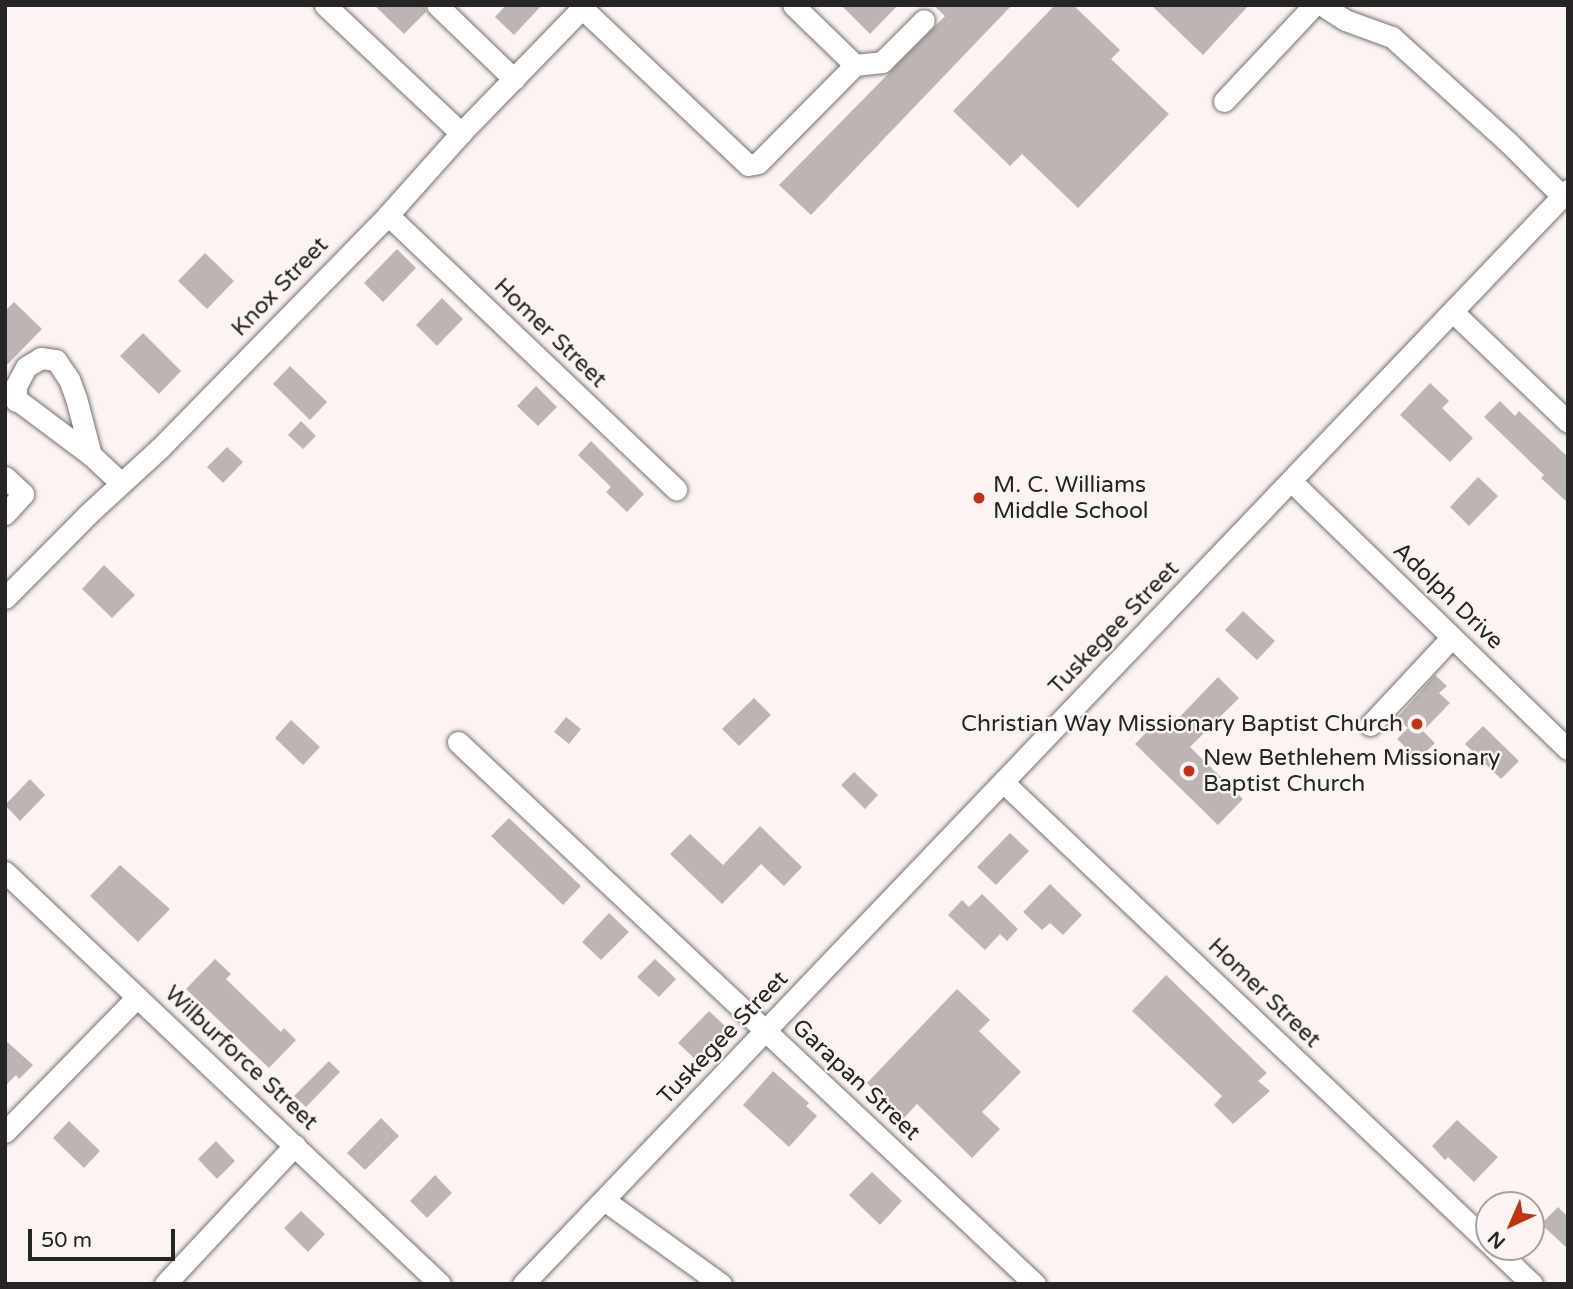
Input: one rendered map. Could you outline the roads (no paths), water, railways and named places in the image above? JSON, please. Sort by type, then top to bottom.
[{"type":"street","points":[[325,5],[461,133]]},
{"type":"street","points":[[437,5],[514,79]]},
{"type":"street","points":[[793,5],[855,65]]},
{"type":"street","points":[[1224,101],[1314,5]]},
{"type":"street","points":[[1322,5],[1345,20],[1392,37],[1565,193]]},
{"type":"street","points":[[583,7],[748,164],[758,163],[855,65],[882,62],[924,20]]},
{"type":"street","name":"Knox Street","points":[[10,584],[160,448],[388,215],[461,133],[583,7]]},
{"type":"street","name":"Tuskegee Street","points":[[523,1284],[1565,193]]},
{"type":"street","name":"Homer Street","points":[[388,215],[676,489]]},
{"type":"street","points":[[1453,312],[1568,422]]},
{"type":"street","points":[[91,455],[69,379],[56,360],[41,358],[26,367],[11,396],[91,455],[121,483]]},
{"type":"street","points":[[5,477],[23,495],[5,514]]},
{"type":"street","name":"Adolph Drive","points":[[1291,481],[1568,749]]},
{"type":"street","points":[[1370,725],[1452,637]]},
{"type":"street","name":"Garapan Street","points":[[458,742],[1035,1284]]},
{"type":"street","name":"Homer Street","points":[[1003,782],[1475,1230]]},
{"type":"street","name":"Wilburforce Street","points":[[5,872],[440,1284]]},
{"type":"street","points":[[5,1132],[138,997]]},
{"type":"street","points":[[165,1284],[295,1145]]},
{"type":"street","points":[[604,1200],[721,1284]]},
{"type":"street","points":[[1508,1261],[1532,1284]]},
{"type":"place","name":"M. C. Williams Middle School","points":[[979,498]]},
{"type":"place","name":"Christian Way Missionary Baptist Church","points":[[1417,724]]},
{"type":"place","name":"New Bethlehem Missionary Baptist Church","points":[[1189,771]]}]
